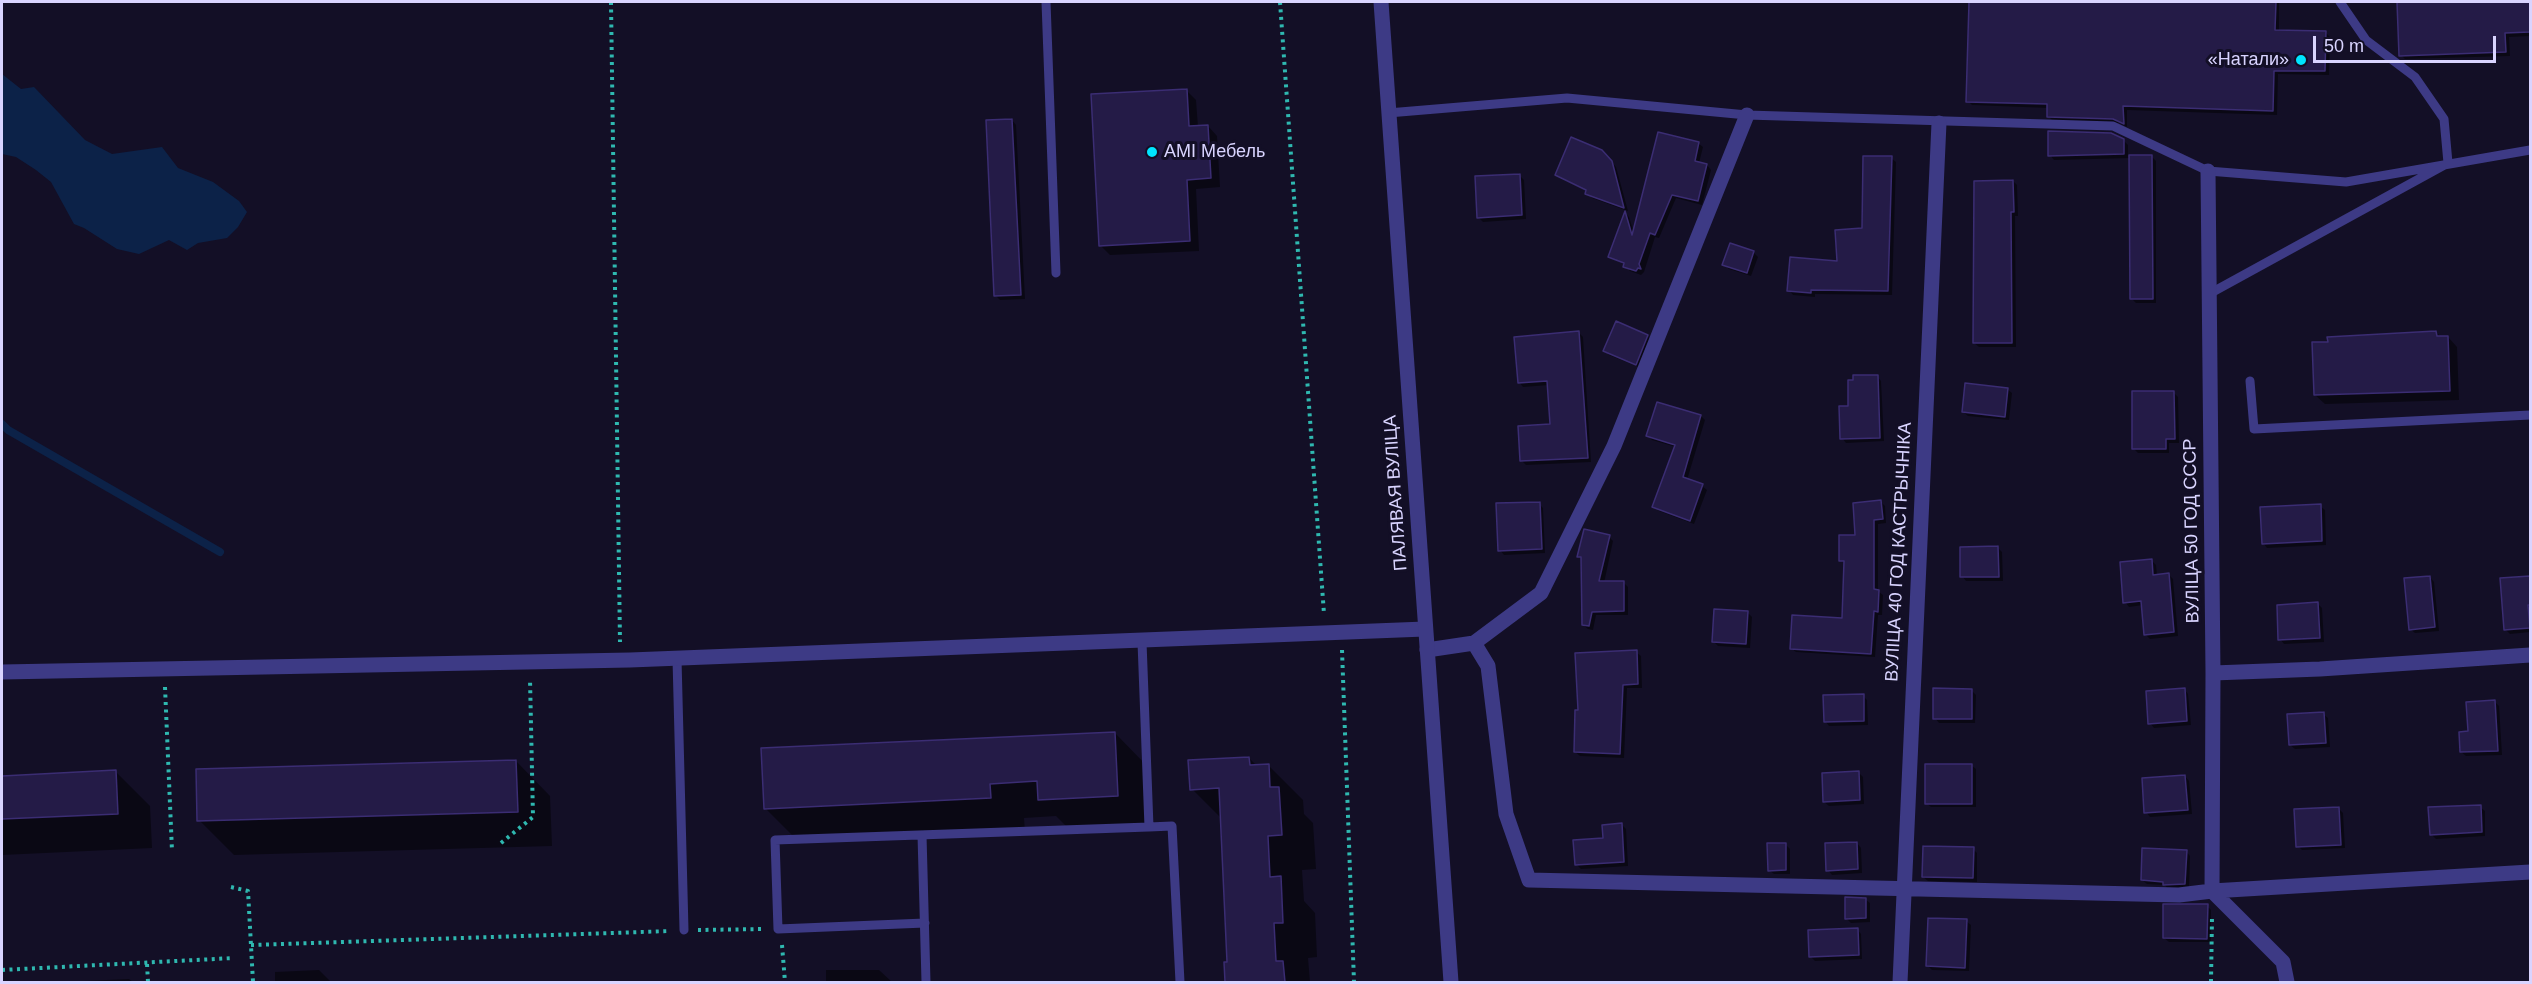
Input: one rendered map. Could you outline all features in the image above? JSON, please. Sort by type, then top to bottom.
[{"type":"street","name":"ПАЛЯВАЯ ВУЛІЦА","points":[[1382,2],[1388,113],[1451,982]]},
{"type":"street","points":[[1426,650],[1474,644],[1541,593],[1614,446],[1747,115]]},
{"type":"street","name":"ВУЛІЦА 40 ГОД КАСТРЫЧНІКА","points":[[1900,982],[1939,123]]},
{"type":"street","name":"ВУЛІЦА 50 ГОД СССР","points":[[2208,171],[2213,673],[2212,891]]},
{"type":"street","points":[[2,672],[677,659],[1425,629]]},
{"type":"street","points":[[1474,644],[1488,666],[1506,814],[1529,880],[2179,895],[2212,891],[2530,872]]},
{"type":"street","points":[[2213,673],[2320,669],[2530,655]]},
{"type":"street","points":[[2212,891],[2283,962],[2287,982]]},
{"type":"lane","points":[[1046,2],[1056,273]]},
{"type":"lane","points":[[2340,2],[2366,40],[2415,77],[2444,119],[2448,163]]},
{"type":"lane","points":[[1388,113],[1567,98],[1747,115],[1939,123],[2113,126],[2208,171],[2346,182],[2530,150]]},
{"type":"lane","points":[[2209,294],[2448,163]]},
{"type":"lane","points":[[2250,381],[2254,429],[2530,415]]},
{"type":"lane","points":[[1142,642],[1149,827]]},
{"type":"lane","points":[[677,659],[684,930]]},
{"type":"lane","points":[[925,923],[778,928],[774,840],[1172,826],[1180,982]]},
{"type":"lane","points":[[922,835],[926,982]]},
{"type":"path","points":[[611,2],[621,660]]},
{"type":"path","points":[[1280,2],[1334,632],[1354,982]]},
{"type":"path","points":[[501,843],[533,817],[530,663]]},
{"type":"path","points":[[164,669],[172,851]]},
{"type":"path","points":[[231,887],[248,891],[253,982]]},
{"type":"path","points":[[2211,982],[2212,891]]},
{"type":"path","points":[[251,945],[778,928],[784,951],[785,982]]},
{"type":"path","points":[[2,970],[234,958]]},
{"type":"path","points":[[147,964],[148,982]]},
{"type":"water","points":[[2,74],[21,89],[34,87],[85,140],[112,154],[162,147],[178,168],[213,182],[239,201],[247,212],[238,227],[227,238],[198,243],[187,250],[169,240],[139,254],[117,249],[74,224],[51,182],[16,157],[2,154]]},
{"type":"building","points":[[1969,2],[2276,2],[2275,30],[2326,31],[2325,71],[2274,71],[2273,111],[2123,106],[2124,124],[2113,119],[2047,117],[2047,104],[1966,102]]},
{"type":"building","points":[[2397,2],[2530,2],[2530,32],[2505,33],[2506,52],[2399,56]]},
{"type":"building","name":"AMI Мебель","points":[[1187,89],[1189,126],[1208,125],[1211,178],[1187,180],[1190,241],[1099,246],[1091,94]]},
{"type":"building","points":[[1012,119],[1021,295],[994,296],[986,120]]},
{"type":"building","points":[[2048,131],[2111,133],[2124,139],[2124,154],[2048,156]]},
{"type":"building","points":[[1658,132],[1699,142],[1695,161],[1707,164],[1698,201],[1672,195],[1655,235],[1650,233],[1639,264],[1641,269],[1638,268],[1636,271],[1623,267],[1624,263],[1608,257],[1625,211],[1632,235]]},
{"type":"building","points":[[1571,137],[1602,150],[1612,161],[1624,208],[1585,194],[1586,190],[1555,175]]},
{"type":"building","points":[[2129,155],[2152,155],[2153,299],[2130,299]]},
{"type":"building","points":[[1863,156],[1892,156],[1888,291],[1811,290],[1811,293],[1787,291],[1790,257],[1837,261],[1835,230],[1862,228]]},
{"type":"building","points":[[1520,174],[1522,215],[1477,218],[1475,176]]},
{"type":"building","points":[[2013,180],[2014,212],[2011,212],[2012,343],[1973,343],[1974,181]]},
{"type":"building","points":[[1730,243],[1754,251],[1747,273],[1722,265]]},
{"type":"building","points":[[1616,321],[1648,335],[1636,365],[1603,351]]},
{"type":"building","points":[[1579,331],[1588,458],[1520,461],[1518,426],[1550,424],[1547,381],[1518,383],[1514,337]]},
{"type":"building","points":[[2436,331],[2437,336],[2448,336],[2450,391],[2314,395],[2312,342],[2328,342],[2327,337]]},
{"type":"building","points":[[1853,375],[1878,375],[1880,438],[1840,439],[1839,406],[1848,406],[1848,380],[1853,380]]},
{"type":"building","points":[[1965,383],[2008,388],[2005,417],[1962,412]]},
{"type":"building","points":[[2132,391],[2174,391],[2175,439],[2166,439],[2166,449],[2132,449]]},
{"type":"building","points":[[1657,402],[1701,415],[1683,477],[1703,484],[1690,521],[1652,507],[1675,445],[1646,436]]},
{"type":"building","points":[[1881,500],[1883,519],[1874,520],[1874,589],[1879,590],[1878,612],[1874,611],[1871,654],[1790,649],[1792,615],[1842,618],[1844,561],[1839,561],[1839,535],[1855,535],[1853,503]]},
{"type":"building","points":[[1540,502],[1542,549],[1498,551],[1496,503]]},
{"type":"building","points":[[2321,504],[2322,541],[2262,544],[2260,507]]},
{"type":"building","points":[[1584,529],[1610,535],[1599,581],[1624,581],[1624,611],[1592,612],[1589,626],[1582,625],[1581,557],[1577,557]]},
{"type":"building","points":[[1998,546],[1999,577],[1960,577],[1960,547]]},
{"type":"building","points":[[2152,559],[2153,575],[2169,573],[2174,632],[2144,635],[2141,601],[2123,603],[2120,562]]},
{"type":"building","points":[[2430,576],[2435,627],[2409,630],[2404,578]]},
{"type":"building","points":[[2530,576],[2530,605],[2528,605],[2530,628],[2504,630],[2500,578]]},
{"type":"building","points":[[2318,602],[2320,638],[2278,640],[2277,605]]},
{"type":"building","points":[[1714,609],[1748,611],[1746,644],[1712,642]]},
{"type":"building","points":[[1637,650],[1638,684],[1623,685],[1620,754],[1574,752],[1575,710],[1578,710],[1575,653]]},
{"type":"building","points":[[1933,688],[1972,689],[1972,719],[1933,719]]},
{"type":"building","points":[[2185,688],[2187,721],[2148,724],[2146,691]]},
{"type":"building","points":[[1864,694],[1864,721],[1824,722],[1823,695]]},
{"type":"building","points":[[2495,700],[2498,751],[2460,752],[2459,732],[2468,731],[2466,702]]},
{"type":"building","points":[[2324,712],[2326,743],[2289,745],[2287,714]]},
{"type":"building","points":[[1115,732],[1118,796],[1038,800],[1037,781],[990,784],[991,798],[764,809],[761,748]]},
{"type":"building","points":[[1249,757],[1250,765],[1269,764],[1270,787],[1279,787],[1282,835],[1268,836],[1270,877],[1281,876],[1283,923],[1274,923],[1276,961],[1283,961],[1285,982],[1225,982],[1224,962],[1227,962],[1219,788],[1190,790],[1188,760]]},
{"type":"building","points":[[516,760],[518,812],[197,821],[196,769]]},
{"type":"building","points":[[1925,764],[1972,764],[1972,804],[1925,804]]},
{"type":"building","points":[[116,770],[118,814],[2,819],[2,776]]},
{"type":"building","points":[[1859,771],[1860,800],[1823,802],[1822,773]]},
{"type":"building","points":[[2185,775],[2188,810],[2144,813],[2142,778]]},
{"type":"building","points":[[2481,805],[2482,832],[2430,835],[2428,807]]},
{"type":"building","points":[[2339,807],[2341,845],[2296,847],[2294,809]]},
{"type":"building","points":[[1622,823],[1624,862],[1575,865],[1573,840],[1603,838],[1602,825]]},
{"type":"building","points":[[1857,842],[1858,869],[1826,871],[1825,843]]},
{"type":"building","points":[[1767,843],[1786,843],[1786,870],[1768,871]]},
{"type":"building","points":[[1923,846],[1974,847],[1973,878],[1922,877]]},
{"type":"building","points":[[2142,848],[2187,850],[2185,884],[2163,885],[2163,882],[2141,880]]},
{"type":"building","points":[[1845,897],[1866,898],[1866,918],[1845,919]]},
{"type":"building","points":[[2163,904],[2208,904],[2207,939],[2163,938]]},
{"type":"building","points":[[1928,918],[1967,919],[1965,968],[1926,966]]},
{"type":"building","points":[[1858,928],[1859,955],[1809,957],[1808,930]]},
{"type":"waterway","points":[[2,424],[8,430],[220,552]]},
{"type":"place","name":"«Натали»","points":[[2301,60]]},
{"type":"place","name":"AMI Мебель","points":[[1152,152]]}]
